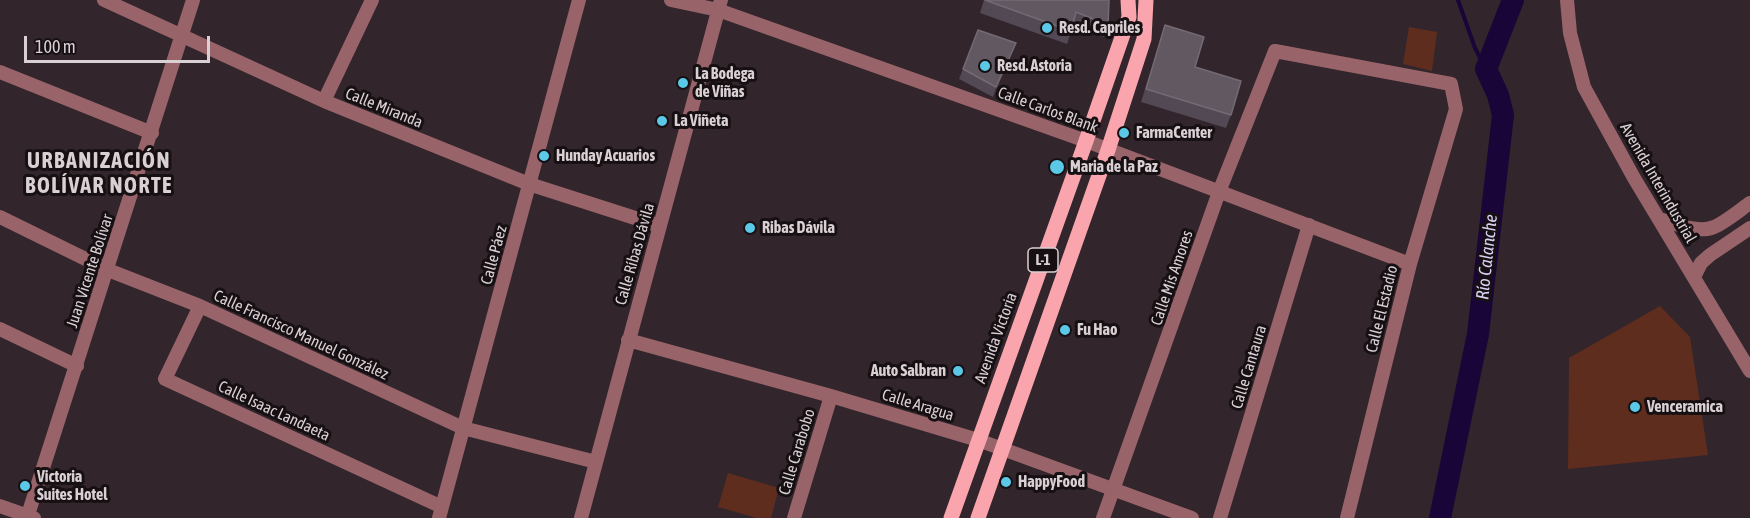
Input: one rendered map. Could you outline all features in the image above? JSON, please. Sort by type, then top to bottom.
[{"type":"main road","name":"Avenida Victoria","points":[[951,518],[1129,17],[1128,0]]},
{"type":"main road","name":"L-1","points":[[978,518],[1108,150],[1144,39],[1146,0]]},
{"type":"street","name":"Calle Miranda","points":[[104,0],[324,101],[529,184],[660,226]]},
{"type":"street","name":"Juan Vicente Bolívar","points":[[30,517],[193,0]]},
{"type":"street","points":[[324,101],[372,0]]},
{"type":"street","name":"Calle Páez","points":[[441,513],[579,0]]},
{"type":"street","name":"Calle Carlos Blank","points":[[671,0],[720,5],[1410,264]]},
{"type":"street","name":"Avenida Interindustrial","points":[[1567,0],[1570,33],[1584,87],[1659,219],[1750,371]]},
{"type":"street","name":"Calle Ríbas Dávila","points":[[581,518],[720,5]]},
{"type":"street","name":"Calle Mis Amores","points":[[1103,518],[1220,192],[1275,51],[1451,84],[1456,109]]},
{"type":"street","points":[[0,72],[152,133]]},
{"type":"street","name":"Calle El Estadio","points":[[1347,518],[1410,264],[1456,109]]},
{"type":"street","points":[[1659,219],[1701,229],[1714,227],[1750,203]]},
{"type":"street","name":"Calle Francisco Manuel González","points":[[0,217],[108,270],[200,306],[463,428],[596,462]]},
{"type":"street","name":"Calle Cantaura","points":[[1220,518],[1309,225]]},
{"type":"street","points":[[1694,277],[1701,263],[1710,255],[1750,228]]},
{"type":"street","name":"Calle Isaac Landaeta","points":[[200,306],[165,379],[441,513]]},
{"type":"street","points":[[0,329],[77,366]]},
{"type":"street","name":"Calle Aragua","points":[[628,340],[831,396],[978,440],[1192,518]]},
{"type":"street","name":"Calle Carabobo","points":[[794,518],[831,396]]},
{"type":"street","points":[[0,506],[30,517]]},
{"type":"shaded area","points":[[1409,27],[1437,32],[1432,71],[1403,64]]},
{"type":"shaded area","name":"Venceramica","points":[[1660,306],[1690,337],[1708,455],[1568,469],[1569,358]]},
{"type":"shaded area","points":[[728,473],[779,488],[771,518],[757,518],[718,507]]},
{"type":"building","points":[[985,0],[1109,0],[1108,25],[1076,12],[1071,31]]},
{"type":"building","points":[[1165,25],[1204,37],[1195,67],[1241,81],[1231,115],[1146,89]]},
{"type":"building","name":"Resd. Astoria","points":[[978,30],[1016,43],[996,87],[963,69]]},
{"type":"waterway","points":[[1458,0],[1475,48],[1486,69]]},
{"type":"waterway","name":"Río Calanche","points":[[1440,518],[1478,334],[1503,115],[1498,95],[1486,69],[1513,0]]},
{"type":"place","name":"Resd. Capriles","points":[[1047,28]]},
{"type":"place","name":"Resd. Astoria","points":[[985,66]]},
{"type":"place","name":"La Bodega de Viñas","points":[[683,83]]},
{"type":"place","name":"La Viñeta","points":[[662,121]]},
{"type":"place","name":"FarmaCenter","points":[[1124,133]]},
{"type":"place","name":"Hunday Acuarios","points":[[544,156]]},
{"type":"place","name":"Maria de la Paz","points":[[1057,167]]},
{"type":"place","name":"Ribas Dávila","points":[[750,228]]},
{"type":"place","name":"Fu Hao","points":[[1065,330]]},
{"type":"place","name":"Auto Salbran","points":[[958,371]]},
{"type":"place","name":"Venceramica","points":[[1635,407]]},
{"type":"place","name":"HappyFood","points":[[1006,482]]},
{"type":"place","name":"Victoria Suites Hotel","points":[[25,486]]},
{"type":"district","name":"URBANIZACIÓN BOLÍVAR NORTE","points":[[99,174]]}]
